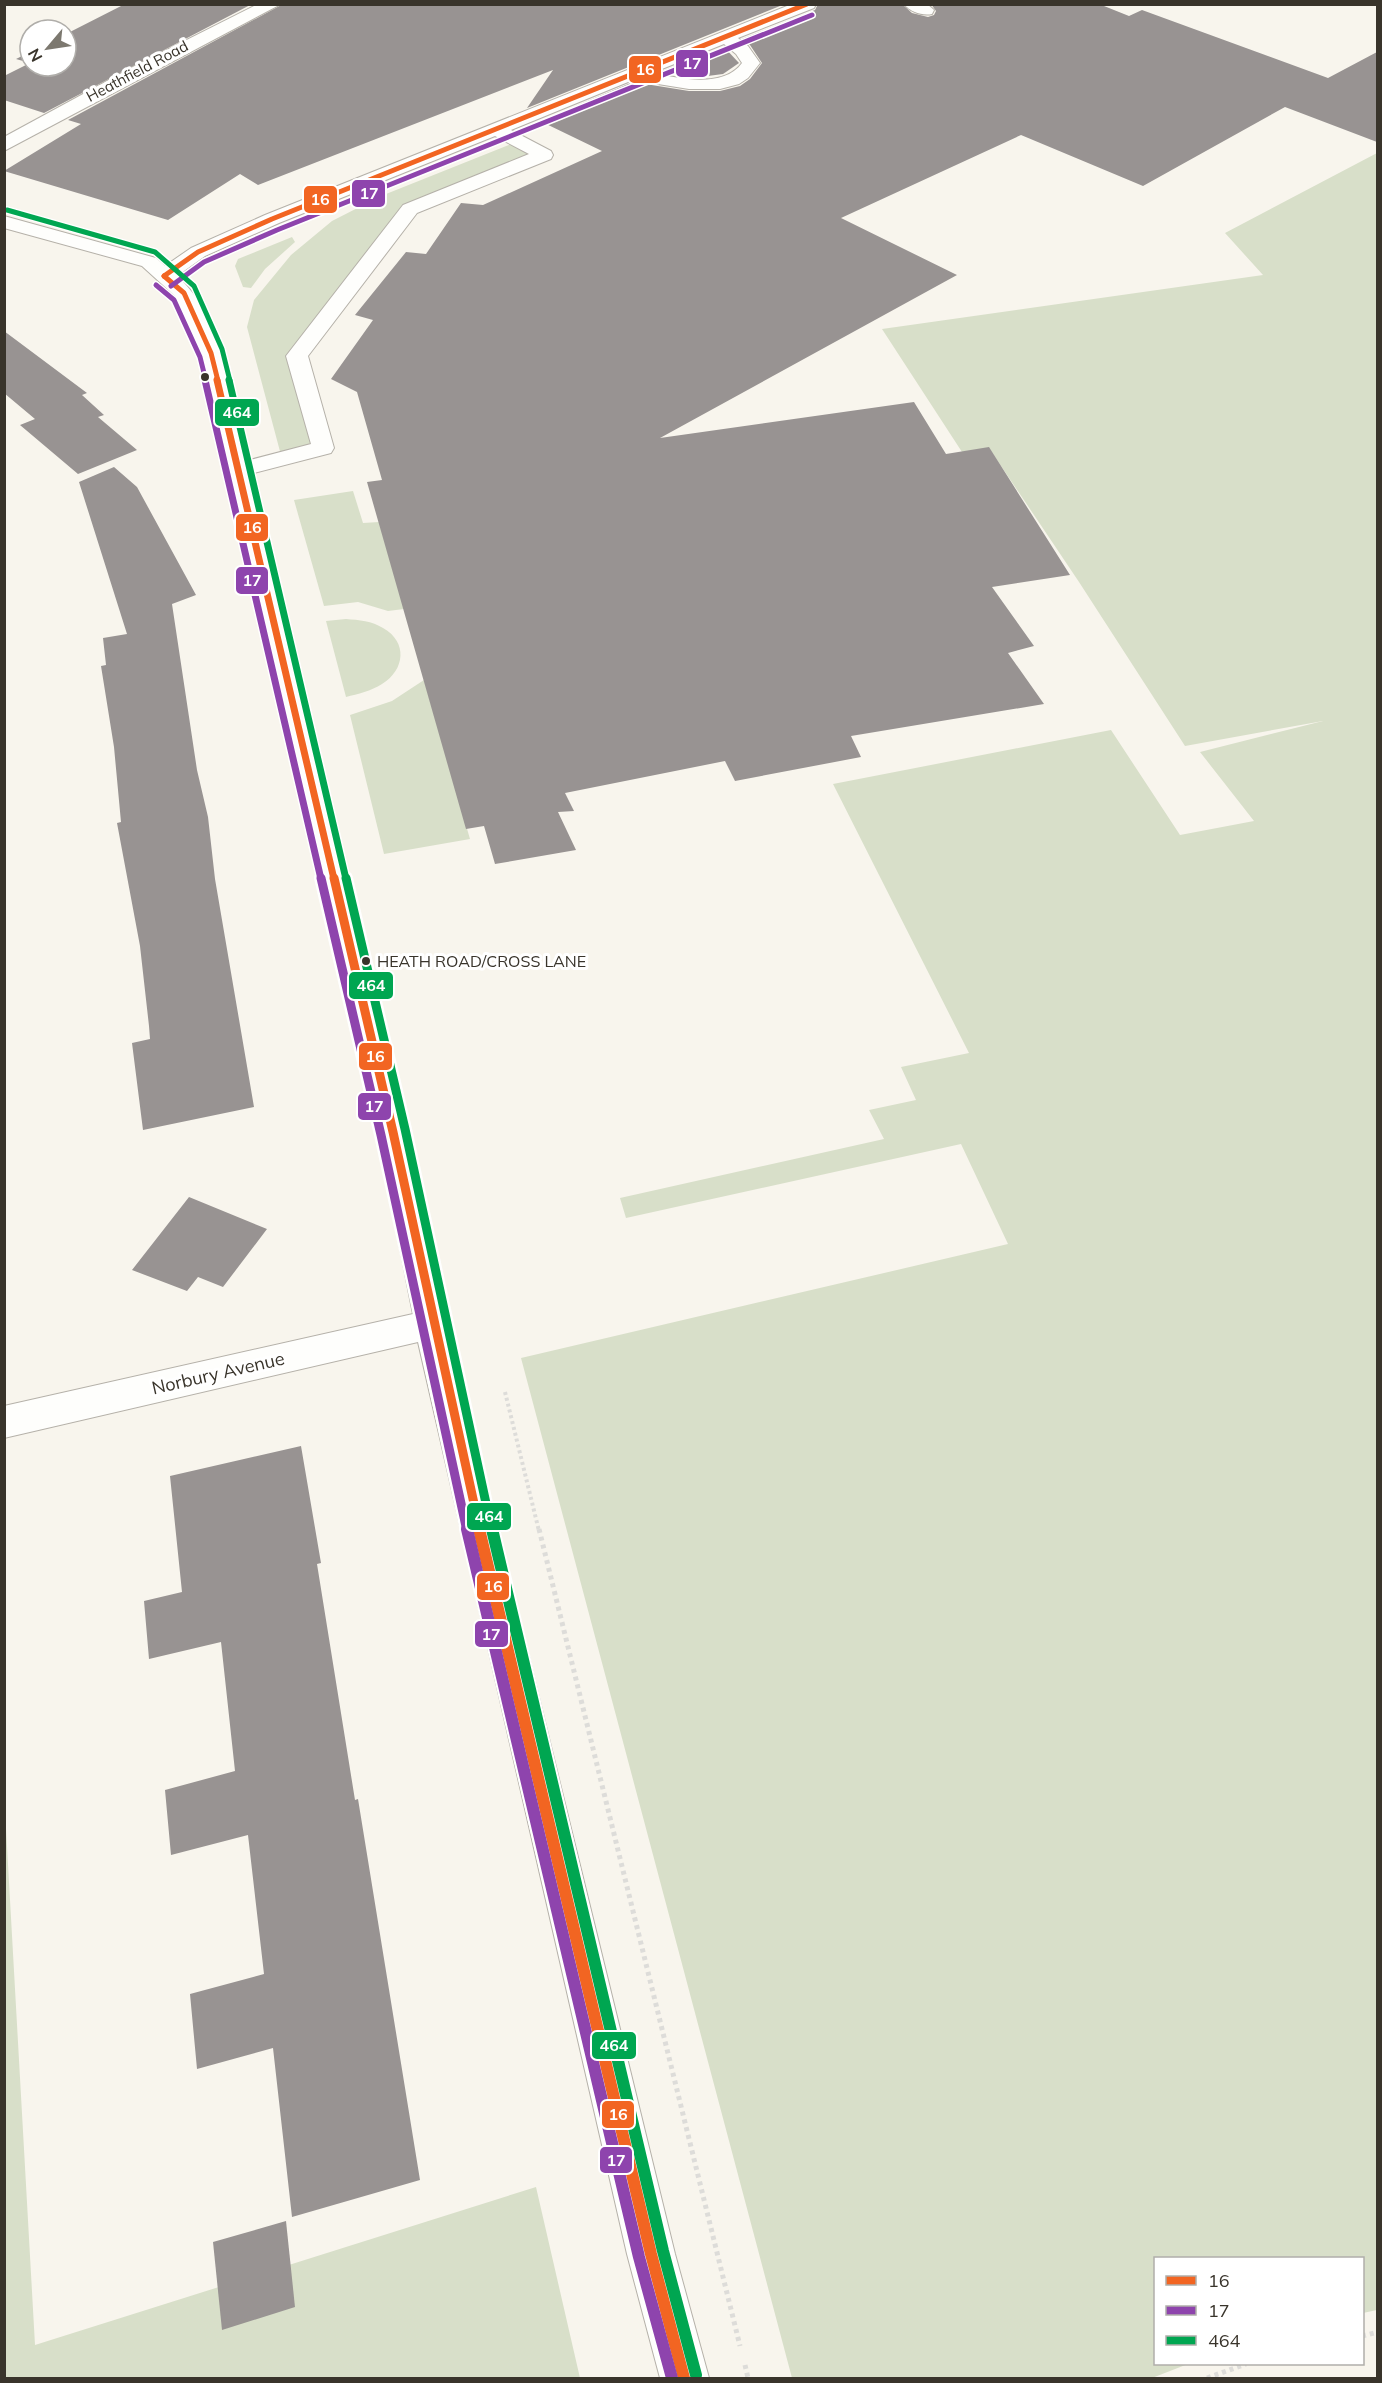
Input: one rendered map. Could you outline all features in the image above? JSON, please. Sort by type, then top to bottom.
[{"type":"street","name":"Heathfield Road","points":[[4,145],[73,105],[189,44],[273,4]]},
{"type":"street","points":[[164,276],[198,252],[272,219],[808,4]]},
{"type":"street","points":[[633,75],[699,84],[725,82],[741,76],[751,63],[742,50],[726,37]]},
{"type":"street","points":[[237,470],[323,448],[297,356],[410,209],[544,155],[496,129]]},
{"type":"street","points":[[4,222],[149,262],[184,293],[211,353],[393,1132],[432,1324],[645,2231],[684,2379]]},
{"type":"street","name":"Norbury Avenue","points":[[4,1422],[432,1324]]},
{"type":"path","points":[[502,1380],[748,2379]]},
{"type":"path","points":[[1207,2379],[1242,2365]]},
{"type":"green space","points":[[511,144],[534,156],[430,197],[293,352],[315,441],[309,452],[282,459],[247,327],[254,300],[291,255],[332,221],[381,196]]},
{"type":"green space","points":[[1377,153],[1377,2310],[1364,2313],[1364,2257],[1154,2257],[1154,2365],[1185,2365],[1152,2378],[792,2378],[521,1358],[1008,1244],[961,1144],[626,1218],[620,1198],[884,1139],[869,1110],[916,1100],[901,1067],[969,1053],[833,784],[1111,730],[1180,835],[1254,821],[1200,752],[1323,721],[1185,746],[989,448],[962,452],[882,329],[1263,275],[1225,233]]},
{"type":"green space","points":[[292,237],[295,242],[265,269],[251,288],[243,287],[235,266],[238,259]]},
{"type":"green space","points":[[353,491],[363,523],[379,522],[404,609],[388,611],[358,602],[324,606],[294,500]]},
{"type":"green space","points":[[346,619],[370,622],[383,628],[397,641],[400,656],[399,664],[390,678],[369,690],[346,697],[326,621]]},
{"type":"green space","points":[[424,680],[470,839],[384,854],[350,715],[392,701]]},
{"type":"green space","points":[[4,1793],[35,2345],[536,2187],[580,2378],[5,2378]]},
{"type":"building","points":[[125,4],[252,4],[44,113],[4,100],[4,76],[18,69],[18,78],[78,78],[78,28]]},
{"type":"building","points":[[283,4],[785,4],[527,108],[553,70],[258,185],[240,174],[168,220],[4,171],[81,124],[68,120]]},
{"type":"building","points":[[818,4],[902,4],[912,13],[928,17],[934,15],[936,11],[931,4],[1099,4],[1129,16],[1142,10],[1328,78],[1377,52],[1377,142],[1285,107],[1143,186],[1021,135],[841,218],[957,275],[660,438],[914,402],[946,454],[989,447],[1070,575],[992,587],[1034,646],[1008,653],[1044,704],[851,736],[861,757],[735,781],[725,761],[565,793],[574,811],[558,812],[576,850],[495,864],[484,826],[466,829],[367,482],[382,480],[357,392],[331,379],[373,320],[355,315],[406,252],[426,254],[461,203],[483,205],[602,151],[540,121],[633,82],[689,91],[720,91],[740,86],[750,79],[762,63],[750,45],[742,39],[815,10]]},
{"type":"building","points":[[724,47],[739,63],[723,74],[700,77],[660,72]]},
{"type":"building","points":[[4,331],[87,393],[82,395],[104,415],[98,417],[137,450],[78,474],[20,425],[35,419],[4,393]]},
{"type":"building","points":[[114,467],[137,487],[196,595],[172,604],[197,770],[208,817],[215,879],[254,1107],[143,1130],[132,1043],[150,1039],[149,1026],[140,946],[117,823],[121,822],[114,747],[101,666],[106,665],[103,638],[127,634],[79,482]]},
{"type":"building","points":[[189,1197],[267,1229],[223,1287],[198,1277],[187,1291],[132,1270]]},
{"type":"building","points":[[301,1446],[321,1563],[317,1564],[355,1800],[358,1799],[420,2180],[292,2217],[273,2048],[197,2069],[190,1994],[264,1974],[248,1835],[171,1855],[165,1790],[235,1771],[221,1642],[149,1659],[144,1601],[182,1592],[170,1476]]},
{"type":"building","points":[[286,2221],[295,2307],[222,2330],[213,2242]]},
{"type":"transit line","name":"16","points":[[164,276],[198,252],[272,219],[807,4]]},
{"type":"transit line","name":"17","points":[[171,286],[204,262],[277,230],[812,15]]},
{"type":"transit line","name":"464","points":[[7,210],[155,252],[194,286],[222,349],[405,1129],[471,1441],[663,2251],[696,2375]]},
{"type":"transit line","name":"16","points":[[164,276],[184,293],[211,353],[393,1132],[459,1444],[651,2254],[684,2378]]},
{"type":"transit line","name":"17","points":[[156,285],[174,300],[200,357],[381,1135],[447,1447],[639,2257],[672,2378]]},
{"type":"place","name":"HEATH ROAD/CROSS LANE","points":[[366,961]]}]
